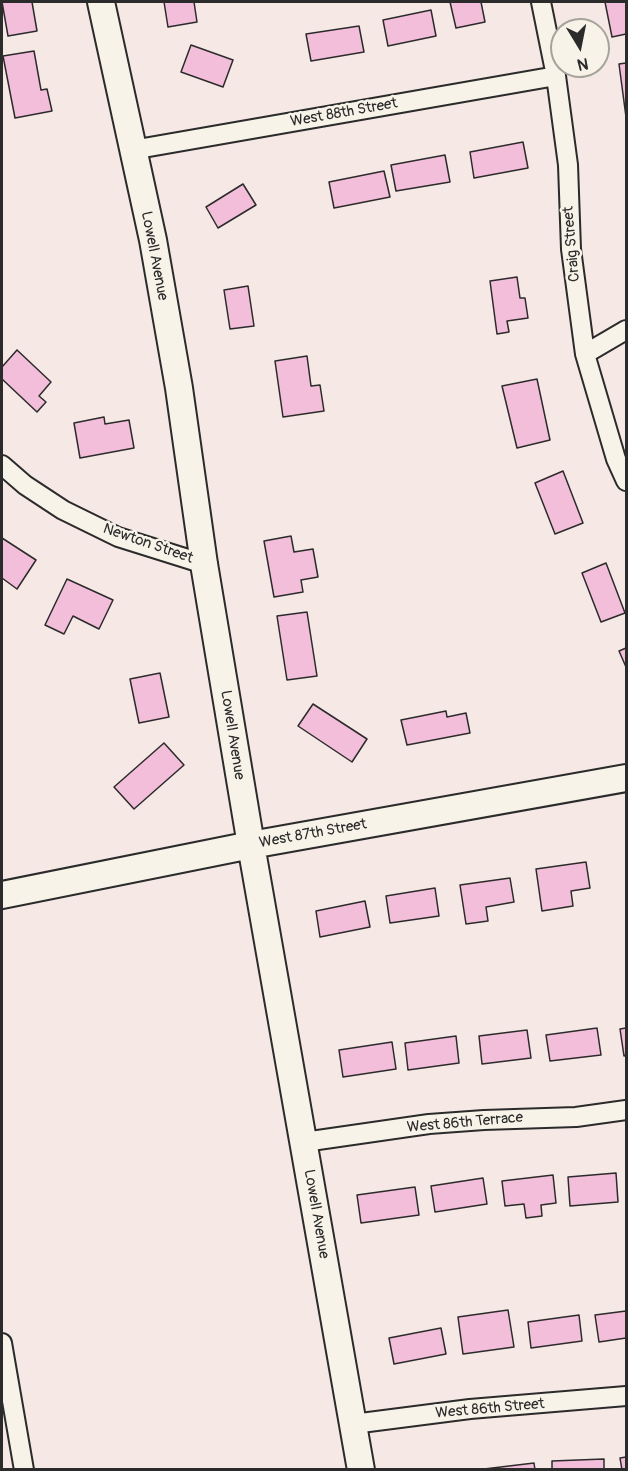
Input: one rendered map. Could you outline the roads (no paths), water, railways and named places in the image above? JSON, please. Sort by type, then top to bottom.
[{"type":"street","name":"Lowell Avenue","points":[[101,2],[153,240],[179,388],[204,564],[251,845],[361,1470]]},
{"type":"street","name":"Craig Street","points":[[541,2],[550,46]]},
{"type":"street","name":"West 88th Street","points":[[132,150],[550,77]]},
{"type":"street","name":"Craig Street","points":[[556,78],[568,165],[571,249],[585,354],[616,459],[627,481]]},
{"type":"street","points":[[585,354],[627,330]]},
{"type":"street","name":"Newton Street","points":[[2,465],[25,485],[72,514],[118,537],[204,564]]},
{"type":"street","name":"West 87th Street","points":[[2,895],[251,845],[627,778]]},
{"type":"street","name":"West 86th Terrace","points":[[304,1142],[429,1124],[576,1117],[627,1110]]},
{"type":"street","points":[[2,1343],[24,1470]]},
{"type":"street","name":"West 86th Street","points":[[353,1424],[470,1409],[627,1396]]}]
